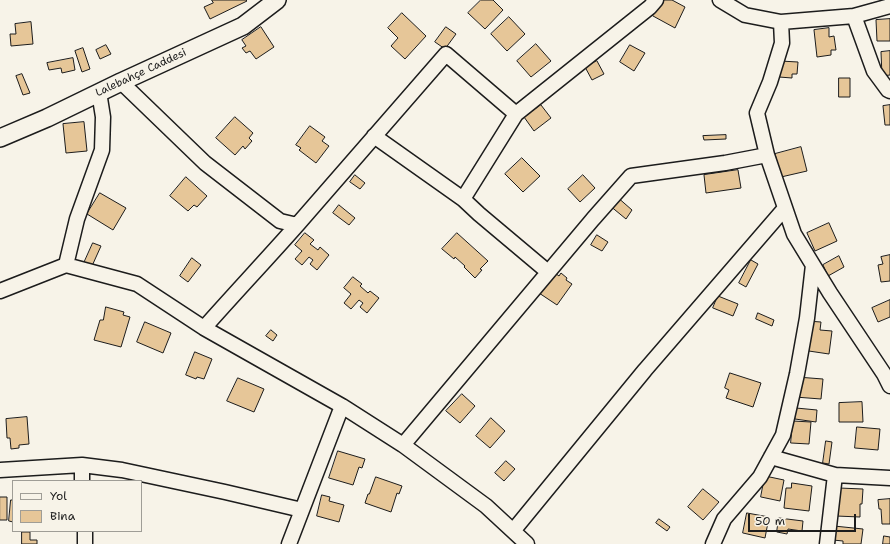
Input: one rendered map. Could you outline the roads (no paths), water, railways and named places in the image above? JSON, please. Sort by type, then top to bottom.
[{"type":"street","name":"Lalebahçe Caddesi","points":[[0,138],[243,26],[277,0]]},
{"type":"street","points":[[463,199],[516,114],[650,7],[656,0]]},
{"type":"street","points":[[720,0],[745,15],[781,22],[854,16],[890,6]]},
{"type":"street","points":[[854,16],[874,71],[890,91]]},
{"type":"street","points":[[781,22],[782,43],[770,82],[757,113],[767,155],[794,234],[830,293],[884,374],[890,386]]},
{"type":"street","points":[[204,328],[297,225],[446,54],[516,114]]},
{"type":"street","points":[[121,82],[205,163],[280,221],[297,225]]},
{"type":"street","points":[[66,265],[77,219],[102,150],[103,117],[99,92]]},
{"type":"street","points":[[374,136],[463,199],[548,272]]},
{"type":"street","points":[[403,445],[548,272],[631,176],[725,163],[767,155]]},
{"type":"street","points":[[513,531],[645,370],[785,208]]},
{"type":"street","points":[[0,291],[66,265],[137,284],[204,328],[342,406],[403,445],[486,506],[527,544]]},
{"type":"street","points":[[713,544],[724,519],[760,477],[783,435],[797,374],[813,265]]},
{"type":"street","points":[[289,544],[342,406]]},
{"type":"street","points":[[771,457],[835,475],[890,478]]},
{"type":"street","points":[[0,470],[82,465],[122,470],[302,510]]},
{"type":"street","points":[[82,465],[82,480]]},
{"type":"street","points":[[827,544],[835,475]]},
{"type":"street","points":[[85,532],[85,544]]}]
